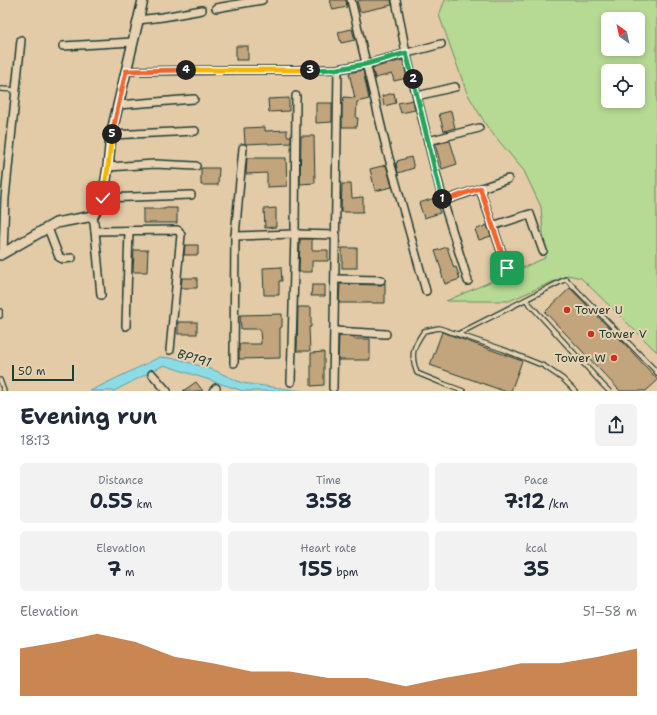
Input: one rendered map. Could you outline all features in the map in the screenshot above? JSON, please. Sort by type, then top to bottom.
[{"type":"street","points":[[101,295],[93,216],[103,198],[111,135],[142,0]]},
{"type":"street","points":[[216,8],[262,0]]},
{"type":"street","points":[[351,0],[387,151],[426,291]]},
{"type":"street","points":[[396,0],[406,53],[443,201],[468,281]]},
{"type":"street","points":[[138,20],[202,10]]},
{"type":"street","points":[[2,254],[5,198],[21,40]]},
{"type":"street","points":[[63,46],[133,42]]},
{"type":"street","points":[[126,71],[338,69],[366,64],[441,44]]},
{"type":"street","points":[[333,388],[338,69]]},
{"type":"street","points":[[417,96],[455,87]]},
{"type":"street","points":[[291,382],[295,234],[296,96]]},
{"type":"street","points":[[118,104],[194,99]]},
{"type":"street","points":[[428,141],[479,128]]},
{"type":"street","points":[[111,135],[195,131]]},
{"type":"street","points":[[234,363],[235,236],[243,148]]},
{"type":"street","points":[[108,167],[155,164],[196,166]]},
{"type":"street","points":[[443,201],[508,180]]},
{"type":"street","points":[[480,188],[507,268]]},
{"type":"street","points":[[103,198],[191,195]]},
{"type":"street","points":[[492,226],[530,214],[543,251]]},
{"type":"street","points":[[2,254],[56,223],[93,216]]},
{"type":"street","points":[[48,228],[59,257],[62,259],[72,258]]},
{"type":"street","points":[[95,232],[177,230],[181,235],[170,350]]},
{"type":"street","points":[[126,326],[129,231]]},
{"type":"street","points":[[235,236],[295,234],[336,235]]},
{"type":"street","points":[[335,279],[381,280]]},
{"type":"street","points":[[334,331],[386,334]]},
{"type":"street","points":[[152,374],[167,391]]},
{"type":"lane","points":[[1,89],[16,90]]},
{"type":"lane","points":[[458,334],[566,279],[656,370],[657,373]]},
{"type":"lane","points":[[526,300],[610,391]]},
{"type":"lane","points":[[0,311],[0,316]]},
{"type":"lane","points":[[463,391],[417,373],[413,364],[413,353],[417,342],[424,331],[438,328],[502,349],[544,366],[563,379],[575,391]]},
{"type":"lane","points":[[0,380],[4,391]]},
{"type":"green space","points":[[445,0],[657,0],[657,352],[581,278],[568,275],[509,301],[446,301],[545,258],[541,207],[524,171],[488,128],[467,93],[439,15]]},
{"type":"water","points":[[160,357],[178,359],[216,371],[242,383],[302,391],[243,391],[164,365],[114,391],[90,391]]},
{"type":"building","points":[[330,0],[346,0],[347,7],[333,10]]},
{"type":"building","points":[[391,0],[392,5],[360,12],[357,1]]},
{"type":"building","points":[[352,29],[355,40],[341,43],[338,32]]},
{"type":"building","points":[[236,46],[248,46],[248,60],[236,60]]},
{"type":"building","points":[[403,60],[407,78],[394,81],[392,74],[375,78],[372,68]]},
{"type":"building","points":[[363,70],[369,99],[357,102],[357,127],[342,127],[342,102],[344,97],[355,98],[349,73]]},
{"type":"building","points":[[394,93],[396,103],[384,106],[382,96]]},
{"type":"building","points":[[289,98],[289,111],[269,112],[268,99]]},
{"type":"building","points":[[413,100],[415,110],[401,113],[398,103]]},
{"type":"building","points":[[316,103],[332,103],[332,122],[316,123]]},
{"type":"building","points":[[451,111],[455,128],[444,131],[439,114]]},
{"type":"building","points":[[265,127],[265,131],[287,130],[287,136],[291,136],[291,143],[245,144],[244,128]]},
{"type":"building","points":[[301,136],[314,136],[315,183],[300,184]]},
{"type":"building","points":[[450,141],[457,164],[442,169],[435,144]]},
{"type":"building","points":[[411,157],[414,168],[398,173],[397,161]]},
{"type":"building","points":[[247,158],[286,158],[287,186],[267,187],[267,173],[246,174]]},
{"type":"building","points":[[386,165],[392,187],[375,191],[370,169]]},
{"type":"building","points":[[201,168],[219,168],[218,185],[201,185]]},
{"type":"building","points":[[342,184],[351,184],[352,198],[363,197],[363,212],[341,212]]},
{"type":"building","points":[[435,198],[440,213],[424,218],[419,203]]},
{"type":"building","points":[[177,208],[177,223],[143,223],[143,209]]},
{"type":"building","points":[[276,208],[276,227],[265,228],[264,209]]},
{"type":"building","points":[[487,225],[491,236],[479,240],[475,230]]},
{"type":"building","points":[[300,239],[312,239],[312,250],[328,250],[328,261],[312,261],[312,272],[299,272]]},
{"type":"building","points":[[185,245],[198,245],[198,255],[184,255]]},
{"type":"building","points":[[447,247],[454,268],[456,267],[460,279],[445,284],[435,251]]},
{"type":"building","points":[[342,248],[357,248],[357,268],[342,268]]},
{"type":"building","points":[[134,250],[148,250],[147,272],[133,272]]},
{"type":"building","points":[[281,267],[282,281],[279,281],[279,295],[264,295],[263,268]]},
{"type":"building","points":[[182,278],[197,278],[197,288],[181,288]]},
{"type":"building","points":[[385,283],[385,303],[339,303],[340,284],[381,285]]},
{"type":"building","points":[[312,285],[325,285],[325,296],[311,296]]},
{"type":"building","points":[[570,288],[657,379],[657,381],[646,391],[620,391],[545,312]]},
{"type":"building","points":[[298,307],[311,307],[311,327],[309,327],[310,351],[297,351]]},
{"type":"building","points":[[282,314],[282,327],[280,328],[280,358],[239,359],[239,344],[261,344],[260,329],[241,329],[240,315]]},
{"type":"building","points":[[178,322],[197,322],[197,334],[178,334]]},
{"type":"building","points":[[442,332],[522,361],[511,391],[504,391],[430,365]]},
{"type":"building","points":[[339,336],[354,337],[354,339],[370,339],[370,360],[338,360]]},
{"type":"building","points":[[324,352],[324,385],[311,386],[311,353]]},
{"type":"building","points":[[196,382],[203,391],[183,391]]},
{"type":"place","name":"Tower U","points":[[567,310]]},
{"type":"place","name":"Tower V","points":[[591,334]]},
{"type":"place","name":"Tower W","points":[[614,358]]},
{"type":"route","points":[[103,198],[111,135],[126,71],[338,69],[366,64],[406,53],[443,201],[480,188],[507,268]]},
{"type":"water label","name":"BP191","points":[[194,358]]}]
